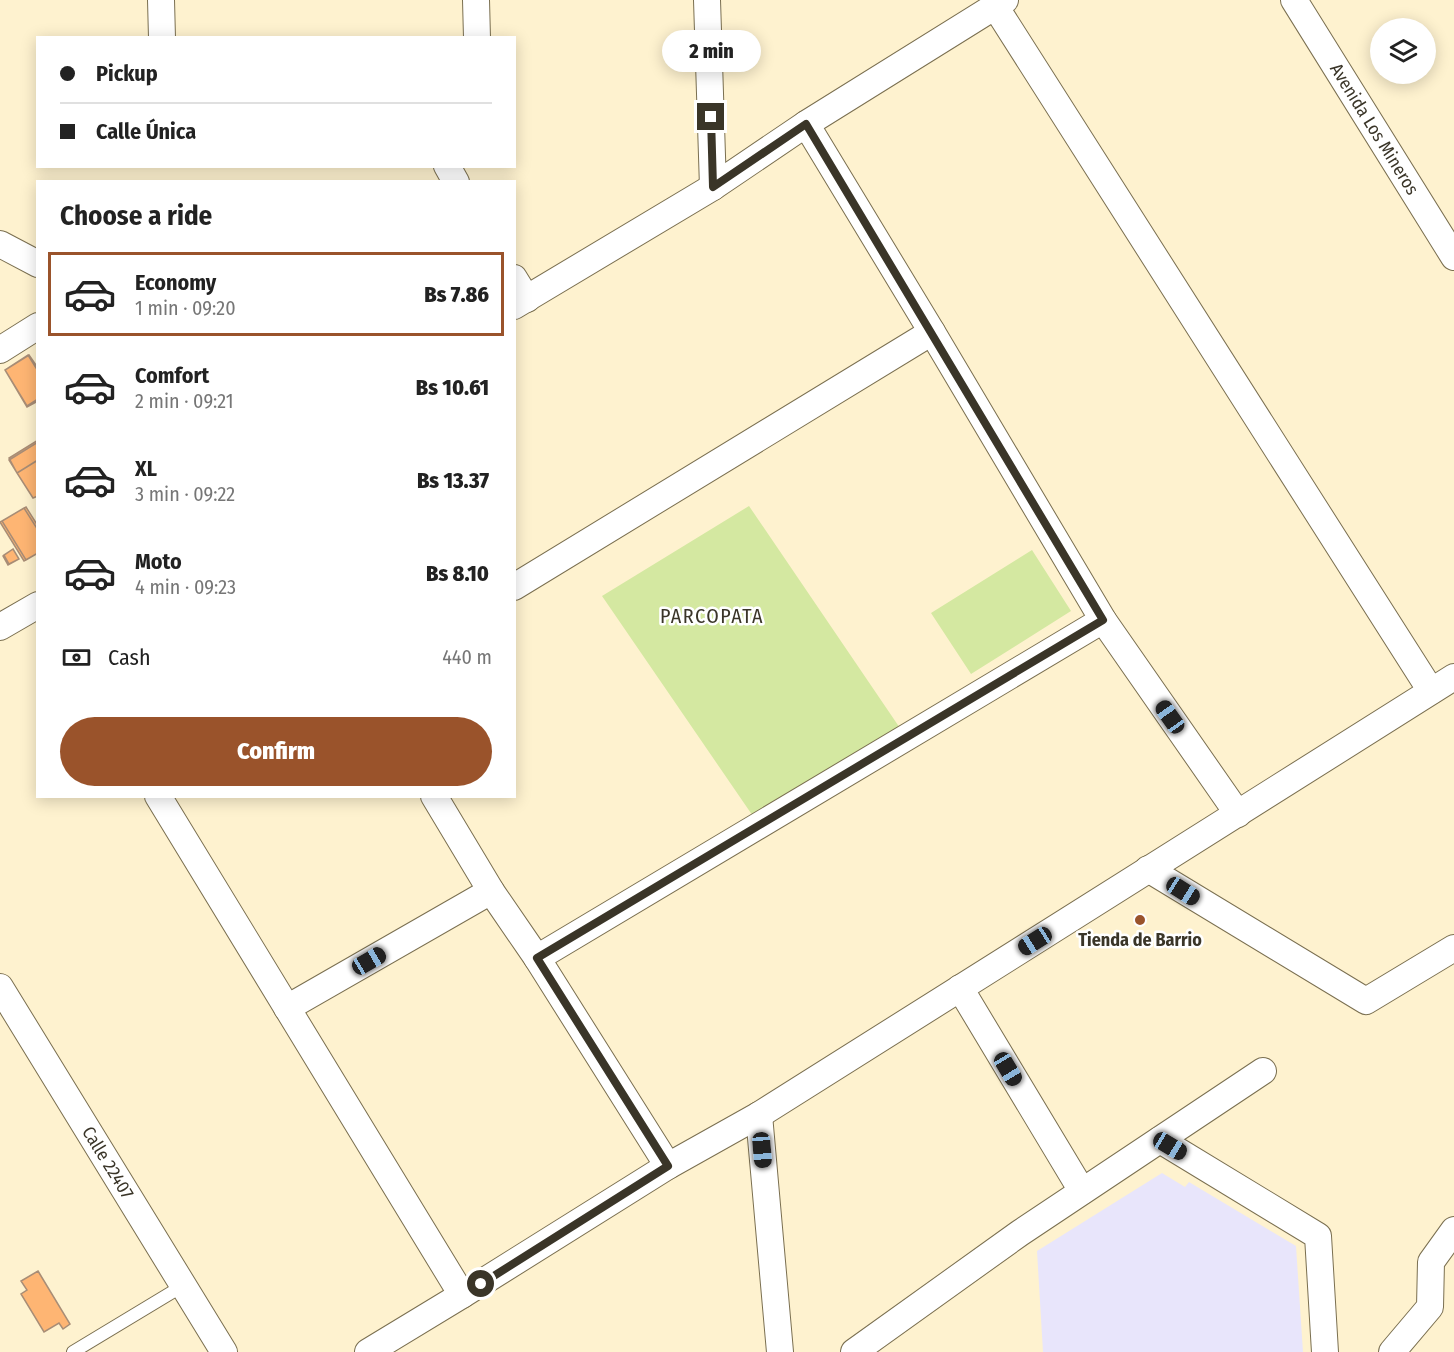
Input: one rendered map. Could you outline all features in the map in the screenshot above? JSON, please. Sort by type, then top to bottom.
[{"type":"street","points":[[161,0],[162,36]]},
{"type":"street","points":[[476,0],[477,36]]},
{"type":"street","points":[[707,0],[713,187]]},
{"type":"street","name":"Avenida Los Mineros","points":[[1294,0],[1451,246]]},
{"type":"street","points":[[519,294],[713,187],[806,124],[1000,3],[1431,691]]},
{"type":"street","points":[[806,124],[1103,620],[1238,814]]},
{"type":"street","points":[[0,244],[36,263]]},
{"type":"street","points":[[0,350],[36,327]]},
{"type":"street","points":[[516,585],[932,332]]},
{"type":"street","points":[[0,627],[36,606]]},
{"type":"street","points":[[537,958],[1103,620]]},
{"type":"street","points":[[368,1352],[668,1166],[759,1116],[1454,677]]},
{"type":"street","points":[[159,798],[462,1295]]},
{"type":"street","points":[[435,798],[668,1166]]},
{"type":"street","points":[[1148,869],[1366,1001],[1454,948]]},
{"type":"street","points":[[287,1008],[492,891]]},
{"type":"street","name":"Calle 22407","points":[[0,987],[220,1345]]},
{"type":"street","points":[[960,988],[1082,1191]]},
{"type":"street","points":[[854,1352],[1082,1191],[1263,1071]]},
{"type":"street","points":[[759,1116],[780,1352]]},
{"type":"street","points":[[1160,1140],[1318,1236],[1325,1352]]},
{"type":"street","points":[[1392,1352],[1430,1307],[1431,1262],[1454,1230]]},
{"type":"lane","points":[[73,1352],[184,1285]]},
{"type":"shaded area","points":[[1162,1173],[1185,1187],[1189,1182],[1296,1246],[1303,1352],[1043,1352],[1037,1251]]},
{"type":"green space","points":[[749,506],[904,734],[757,822],[602,596]]},
{"type":"green space","points":[[1032,550],[1071,611],[971,674],[931,613]]},
{"type":"building","points":[[28,355],[36,368],[36,400],[27,406],[5,370]]},
{"type":"building","points":[[29,355],[36,365],[36,402],[27,407],[5,370]]},
{"type":"building","points":[[36,441],[36,461],[17,473],[9,458]]},
{"type":"building","points":[[36,443],[36,461],[17,473],[9,460]]},
{"type":"building","points":[[36,461],[36,497],[33,498],[17,473]]},
{"type":"building","points":[[36,461],[36,497],[33,498],[17,473]]},
{"type":"building","points":[[26,507],[36,523],[36,554],[24,561],[0,522]]},
{"type":"building","points":[[24,508],[36,527],[36,554],[26,560],[2,521]]},
{"type":"building","points":[[13,549],[19,559],[9,564],[4,555]]},
{"type":"building","points":[[13,549],[19,559],[8,565],[3,556]]},
{"type":"building","points":[[38,1271],[70,1324],[63,1329],[59,1323],[44,1332],[21,1294],[27,1290],[21,1281]]},
{"type":"place","name":"Tienda de Barrio","points":[[1140,920]]},
{"type":"district","name":"PARCOPATA","points":[[712,616]]},
{"type":"route","points":[[481,1284],[668,1166],[537,958],[1103,620],[806,124],[713,187],[711,117]]}]
